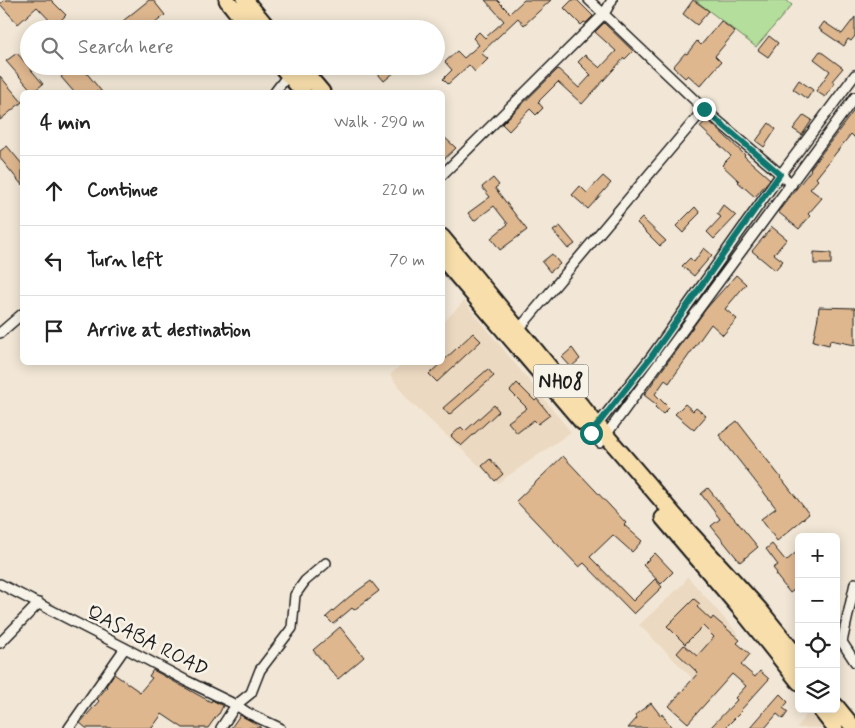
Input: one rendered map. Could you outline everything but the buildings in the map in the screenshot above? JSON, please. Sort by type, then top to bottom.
[{"type":"highway","points":[[226,0],[243,20]]},
{"type":"highway","points":[[245,0],[262,20]]},
{"type":"highway","points":[[294,75],[308,90]]},
{"type":"highway","name":"NH08","points":[[445,241],[519,329],[599,435],[795,677]]},
{"type":"highway","name":"NH08","points":[[445,261],[599,435],[759,609],[795,653]]},
{"type":"highway","name":"NH08","points":[[681,524],[749,619]]},
{"type":"highway","points":[[840,711],[854,728]]},
{"type":"highway","points":[[823,713],[835,728]]},
{"type":"street","points":[[589,0],[704,109],[792,184]]},
{"type":"street","points":[[445,172],[604,14],[612,0]]},
{"type":"street","points":[[276,90],[285,75]]},
{"type":"street","points":[[599,435],[618,400],[651,357],[780,174],[855,75]]},
{"type":"street","points":[[599,435],[627,408],[855,96],[846,87]]},
{"type":"street","points":[[519,329],[704,109]]},
{"type":"street","points":[[0,333],[20,316]]},
{"type":"street","points":[[618,400],[627,408]]},
{"type":"street","points":[[221,728],[236,705],[252,693],[260,670],[292,628],[295,595],[305,581],[326,563]]},
{"type":"street","points":[[855,583],[842,642],[855,662]]},
{"type":"street","name":"QASABA ROAD","points":[[0,584],[280,728]]},
{"type":"street","points":[[0,642],[39,604]]},
{"type":"street","points":[[70,728],[124,648]]},
{"type":"shaded area","points":[[464,301],[571,432],[498,483],[408,400],[390,375],[401,365],[445,365],[445,321]]},
{"type":"shaded area","points":[[687,576],[739,635],[696,682],[639,625],[683,584]]},
{"type":"shaded area","points":[[807,713],[818,713],[827,728],[797,728]]},
{"type":"green space","points":[[695,0],[786,0],[792,5],[756,47]]},
{"type":"route","points":[[591,433],[651,357],[780,174],[704,109]]}]
